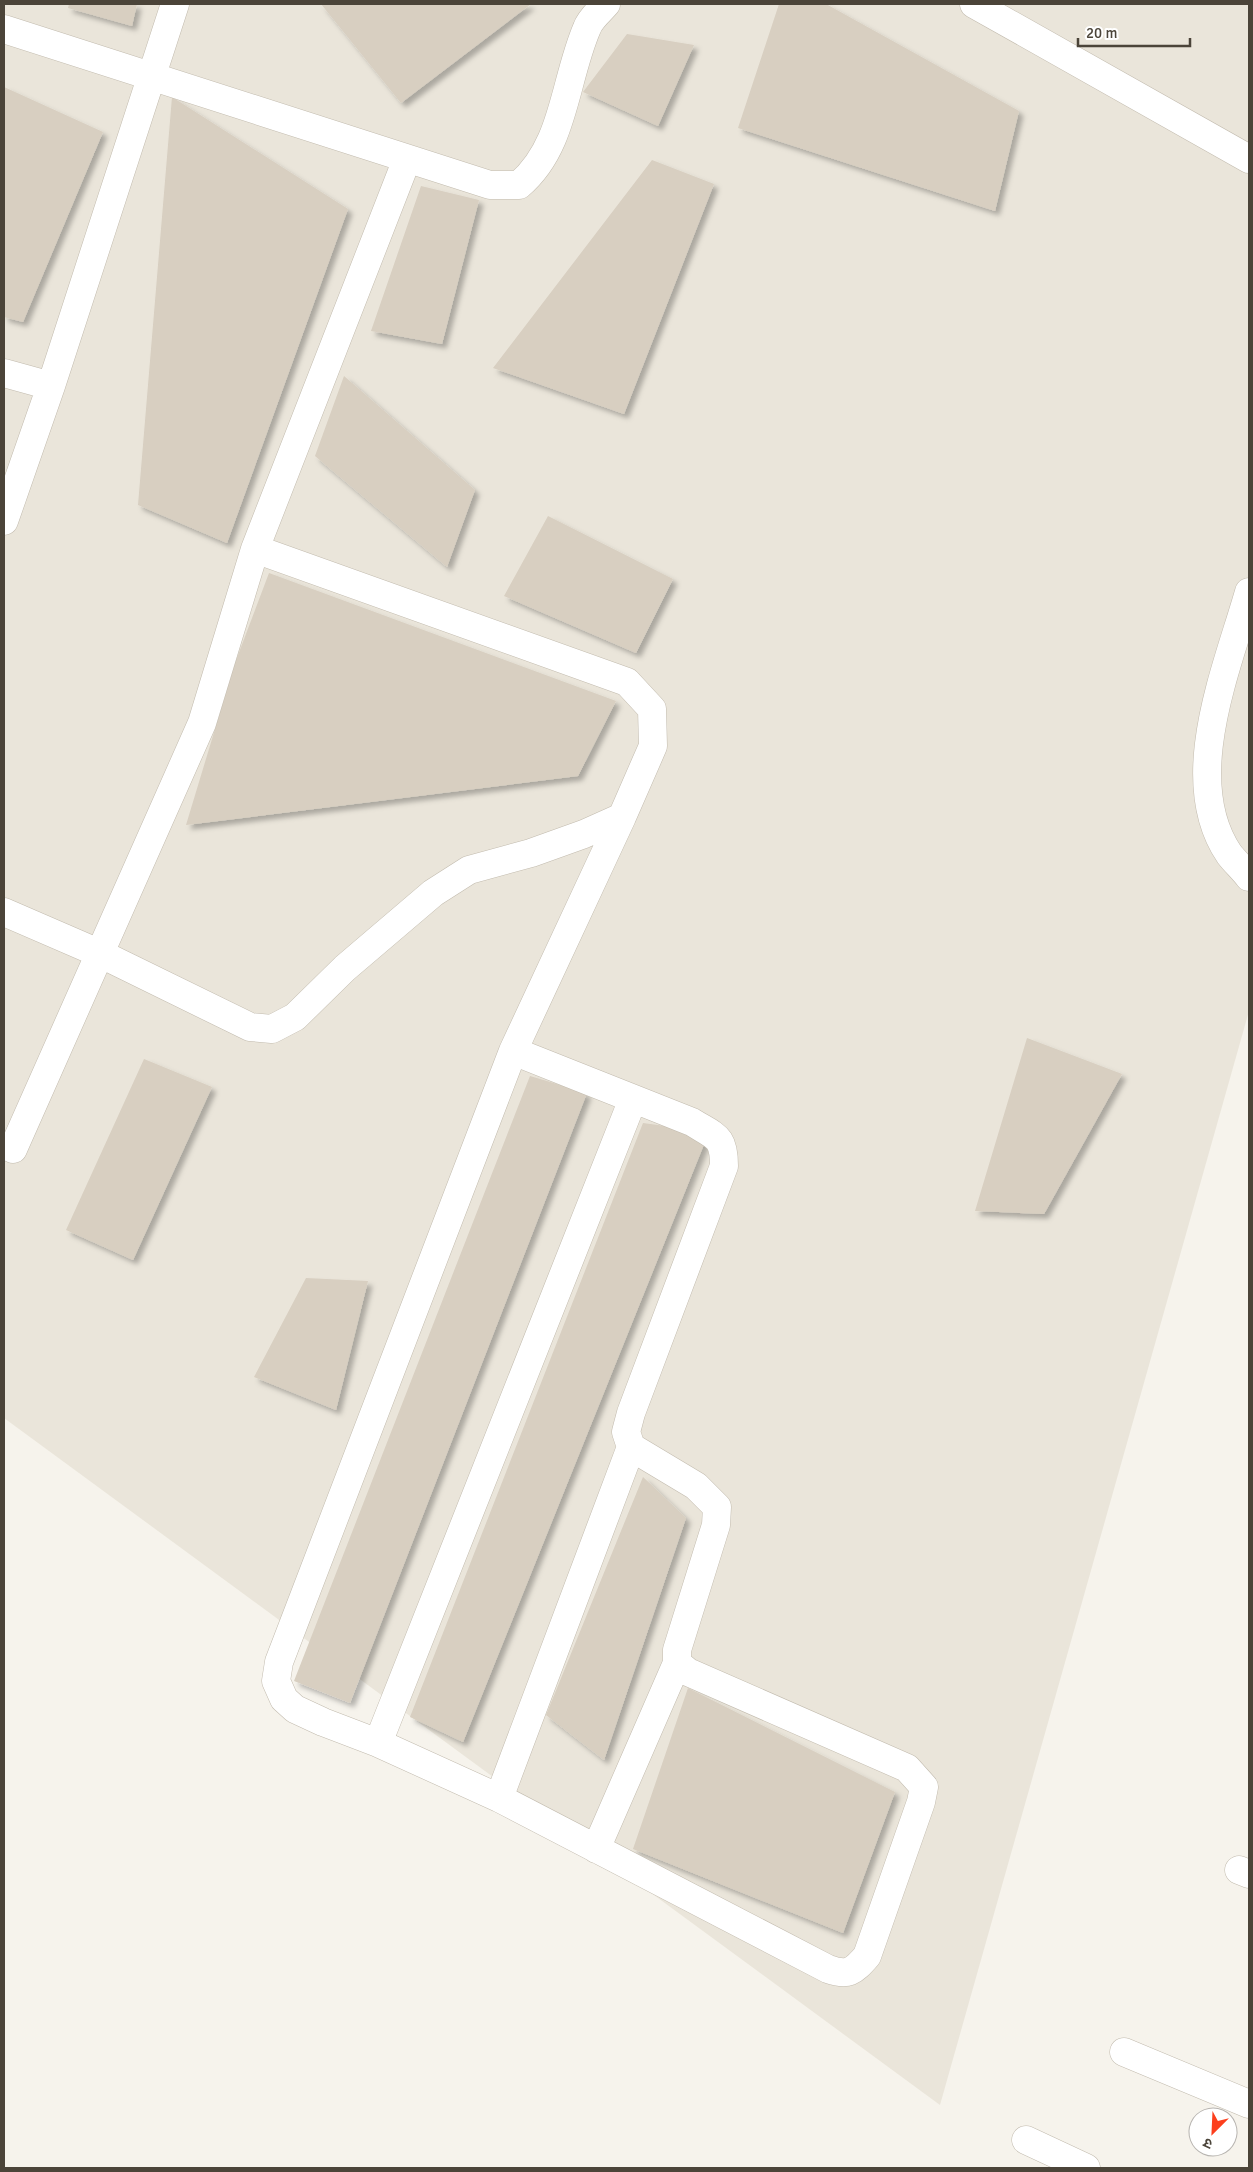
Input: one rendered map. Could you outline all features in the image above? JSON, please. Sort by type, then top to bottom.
[{"type":"street","points":[[4,521],[51,386],[175,4]]},
{"type":"street","points":[[4,29],[490,185],[519,185],[533,174],[552,143],[587,26],[606,4]]},
{"type":"street","points":[[974,4],[1249,159]]},
{"type":"street","points":[[13,1150],[202,723],[255,549],[407,159]]},
{"type":"street","points":[[4,373],[51,386]]},
{"type":"street","points":[[255,549],[627,682],[652,709],[653,746],[514,1051],[279,1662],[276,1681],[284,1699],[295,1709],[378,1743],[500,1798],[828,1969],[841,1973],[855,1970],[867,1956],[921,1802],[924,1787],[907,1768],[688,1672],[677,1663]]},
{"type":"street","points":[[1249,592],[1222,685],[1208,743],[1206,780],[1212,817],[1229,853],[1249,877]]},
{"type":"street","points":[[4,912],[101,954],[250,1028],[272,1029],[295,1017],[345,968],[433,893],[469,870],[531,853],[584,834],[622,817]]},
{"type":"street","points":[[514,1051],[692,1122],[717,1136],[724,1148],[724,1166],[631,1413],[626,1432],[631,1447],[654,1463],[696,1486],[717,1507],[716,1525],[676,1650],[677,1663],[596,1849]]},
{"type":"street","points":[[378,1743],[632,1099]]},
{"type":"street","points":[[500,1798],[631,1447]]},
{"type":"street","points":[[1124,2052],[1249,2104]]},
{"type":"street","points":[[1026,2140],[1086,2168]]},
{"type":"shaded area","points":[[4,4],[1249,4],[1249,1011],[940,2105],[4,1418]]},
{"type":"building","points":[[69,4],[137,4],[132,26],[68,8]]},
{"type":"building","points":[[321,4],[531,4],[401,103]]},
{"type":"building","points":[[779,4],[826,4],[1019,111],[995,211],[738,128]]},
{"type":"building","points":[[627,34],[694,45],[658,126],[583,92]]},
{"type":"building","points":[[4,87],[103,132],[23,322],[4,317]]},
{"type":"building","points":[[172,97],[348,209],[227,543],[138,505]]},
{"type":"building","points":[[652,160],[714,184],[624,414],[493,368]]},
{"type":"building","points":[[421,186],[479,200],[442,344],[371,331]]},
{"type":"building","points":[[344,376],[475,490],[447,567],[315,456]]},
{"type":"building","points":[[548,516],[673,579],[636,653],[504,596]]},
{"type":"building","points":[[269,573],[616,701],[578,776],[186,825],[235,663]]},
{"type":"building","points":[[1027,1038],[1122,1074],[1044,1214],[975,1211]]},
{"type":"building","points":[[144,1059],[212,1087],[133,1260],[66,1230]]},
{"type":"building","points":[[530,1076],[587,1093],[350,1703],[294,1681]]},
{"type":"building","points":[[643,1123],[709,1132],[463,1742],[410,1717]]},
{"type":"building","points":[[306,1278],[368,1281],[336,1410],[254,1377]]},
{"type":"building","points":[[643,1477],[686,1518],[604,1760],[546,1715]]},
{"type":"building","points":[[688,1688],[895,1792],[843,1933],[633,1849]]}]
